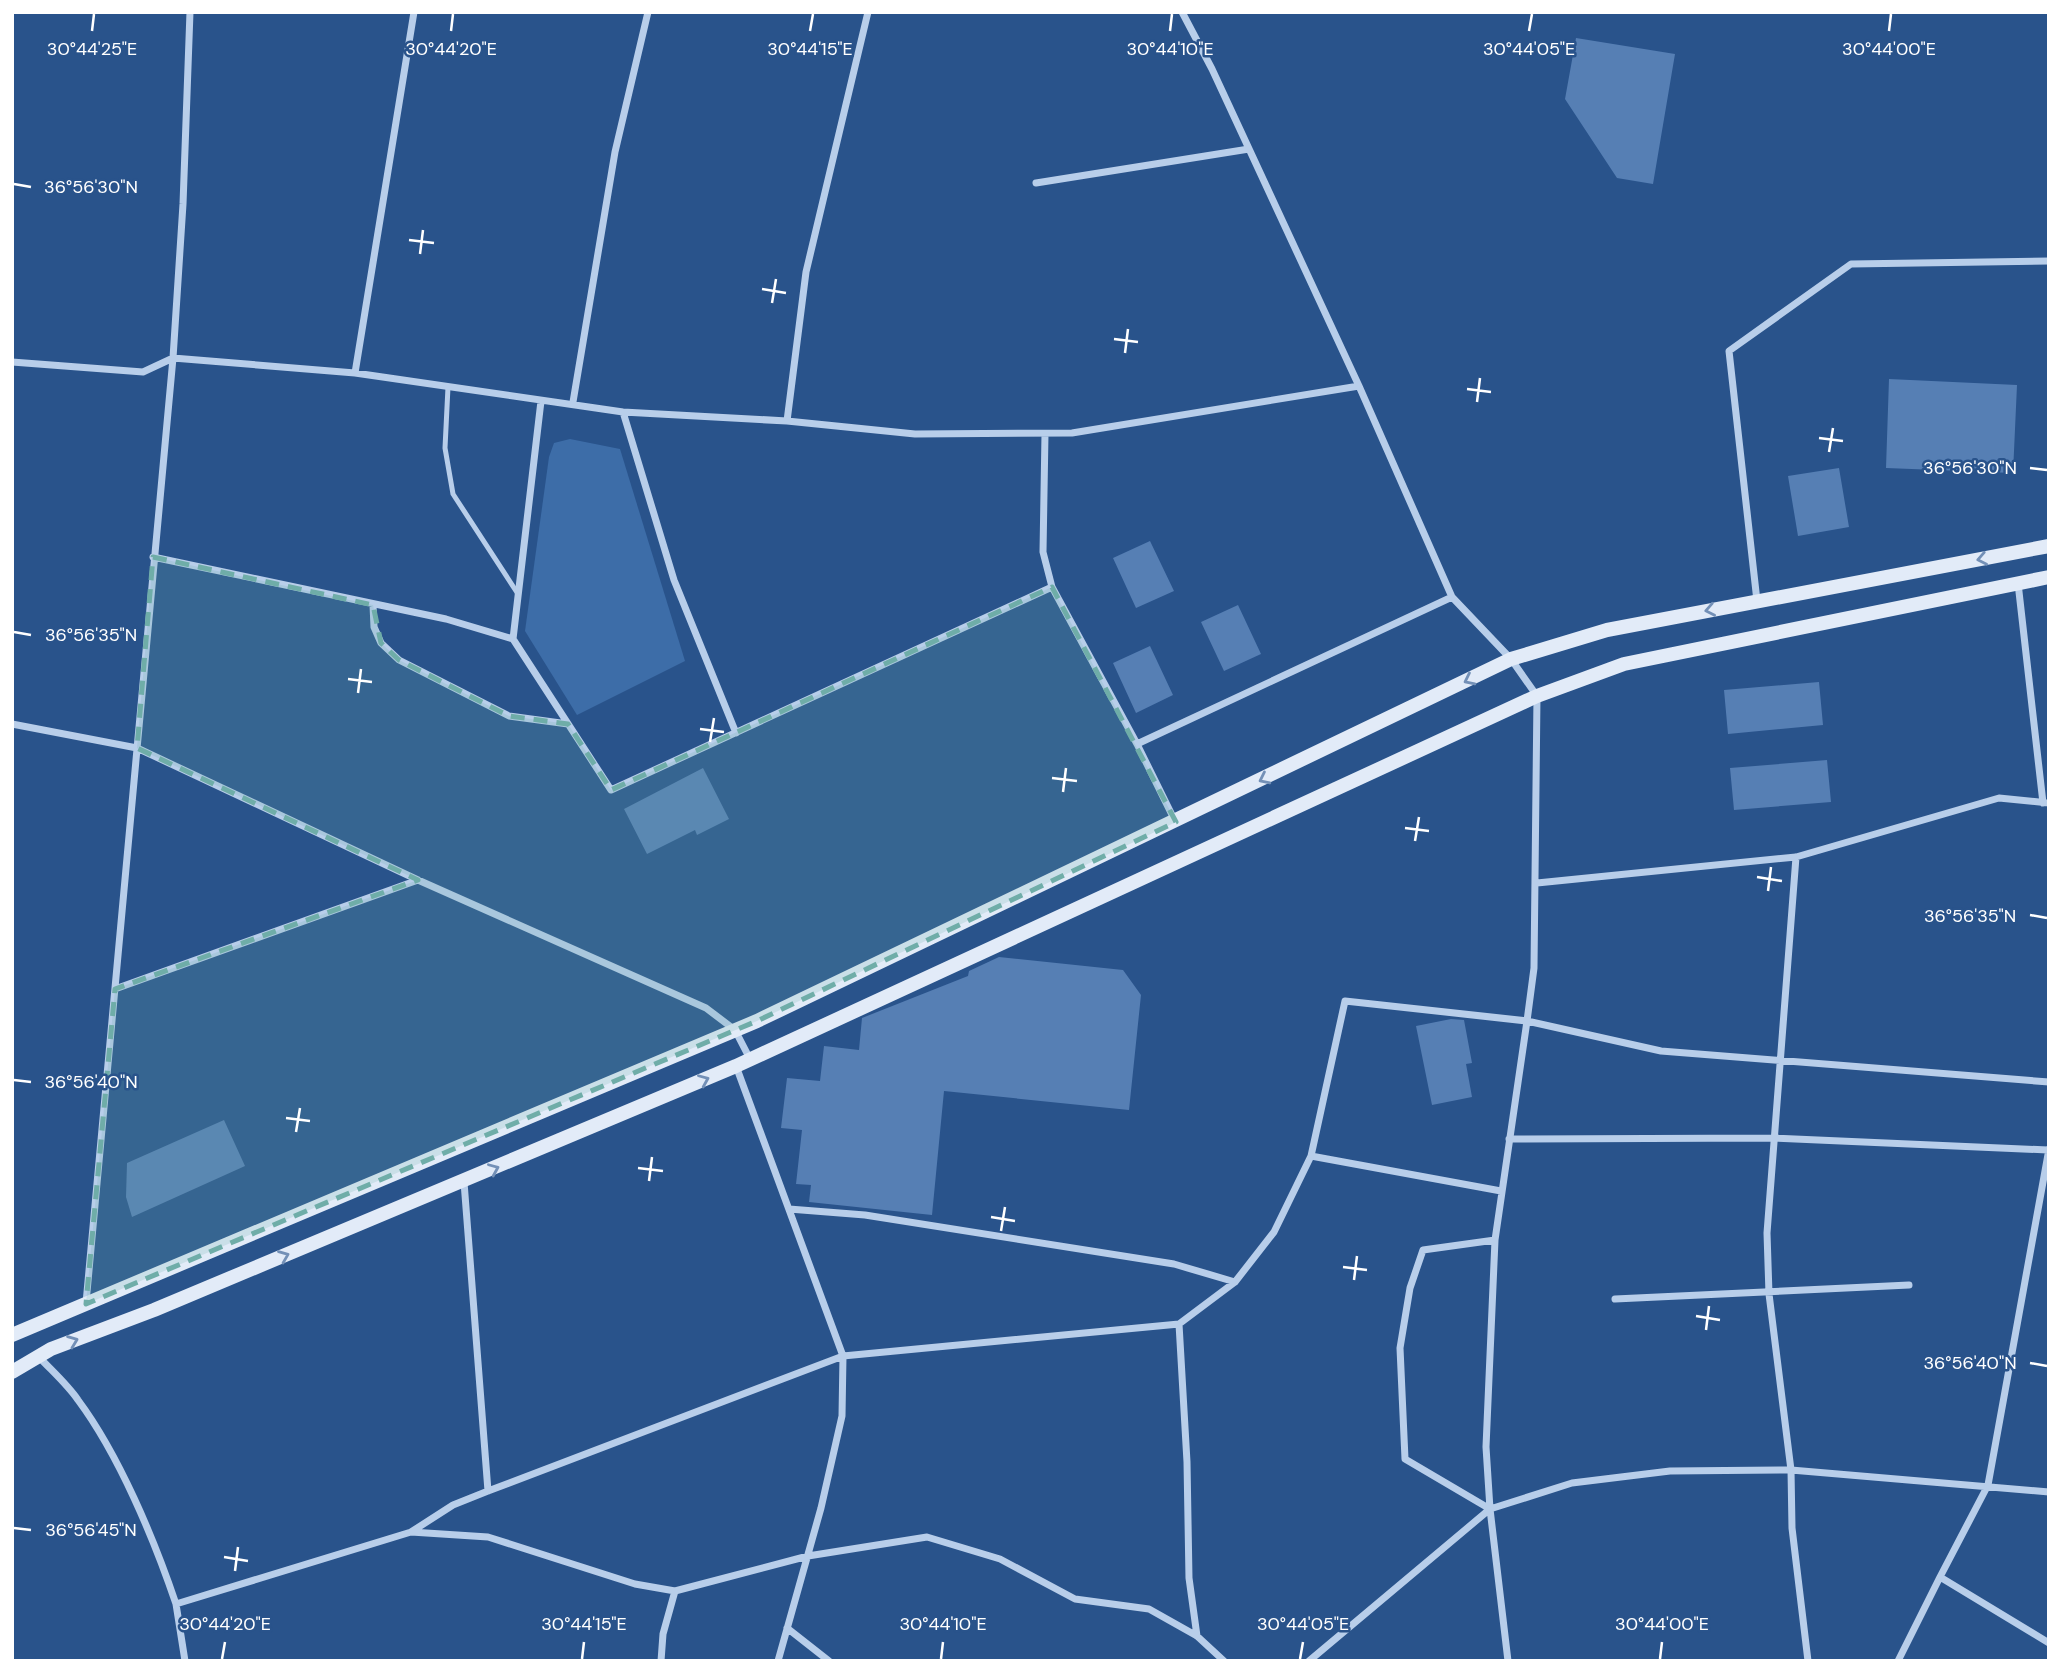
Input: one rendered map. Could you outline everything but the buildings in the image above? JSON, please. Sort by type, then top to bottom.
[{"type":"main road","points":[[12,1335],[735,1030],[1176,822],[1511,659],[1607,631],[2049,546]]},
{"type":"main road","points":[[12,1372],[38,1356],[464,1182],[750,1060],[1537,696],[1623,664],[2049,577]]},
{"type":"street","points":[[86,1304],[173,358],[183,204],[190,12]]},
{"type":"street","points":[[355,373],[414,12]]},
{"type":"street","points":[[573,402],[615,152],[647,12]]},
{"type":"street","points":[[787,421],[806,272],[868,12]]},
{"type":"street","points":[[1182,12],[1359,386],[1452,597],[1511,659],[1537,696],[1534,968],[1495,1240],[1486,1447],[1490,1509],[1508,1661]]},
{"type":"street","points":[[1037,183],[1249,149]]},
{"type":"street","points":[[1756,601],[1729,351],[1851,264],[2049,261]]},
{"type":"street","points":[[12,362],[143,372],[173,358],[355,373],[541,401],[573,402],[623,412],[787,421],[915,434],[1072,433],[1359,386]]},
{"type":"street","points":[[541,401],[513,639],[611,790],[1052,587]]},
{"type":"street","points":[[623,412],[674,580],[736,733]]},
{"type":"street","points":[[1045,433],[1043,552],[1052,587],[1138,744],[1176,822]]},
{"type":"street","points":[[153,557],[446,620],[513,639]]},
{"type":"street","points":[[1537,883],[1796,857],[1999,798],[2046,803],[2018,583]]},
{"type":"street","points":[[1138,744],[1452,597]]},
{"type":"street","points":[[373,605],[374,627],[381,643],[399,660],[509,716],[568,724]]},
{"type":"street","points":[[12,724],[137,748],[418,880],[706,1008],[735,1030],[750,1060]]},
{"type":"street","points":[[1796,857],[1772,1138],[1767,1233],[1769,1293],[1791,1470],[1792,1528],[1808,1661]]},
{"type":"street","points":[[115,989],[418,880]]},
{"type":"street","points":[[176,1604],[411,1532],[453,1505],[843,1356],[1179,1324],[1235,1282],[1274,1232],[1311,1156],[1345,1002],[1527,1021],[1661,1051],[2049,1083]]},
{"type":"street","points":[[736,1066],[843,1356],[842,1416],[808,1556],[778,1661]]},
{"type":"street","points":[[1509,1139],[1772,1138],[2049,1150],[1988,1485],[1898,1661]]},
{"type":"street","points":[[1311,1156],[1501,1191]]},
{"type":"street","points":[[464,1182],[488,1491]]},
{"type":"street","points":[[789,1209],[865,1215],[1174,1264],[1235,1282]]},
{"type":"street","points":[[1490,1509],[1405,1459],[1400,1348],[1410,1287],[1423,1250],[1495,1240]]},
{"type":"street","points":[[1615,1299],[1909,1284]]},
{"type":"street","points":[[1179,1324],[1188,1462],[1189,1578],[1197,1636]]},
{"type":"street","points":[[38,1356],[79,1400],[108,1450],[145,1524],[176,1604],[185,1661]]},
{"type":"street","points":[[1309,1661],[1490,1509],[1584,1481],[1670,1471],[1791,1470],[2049,1492]]},
{"type":"street","points":[[411,1532],[488,1537],[635,1584],[675,1591],[808,1556],[927,1537],[1000,1559],[1075,1599],[1149,1609],[1197,1636],[1224,1661]]},
{"type":"street","points":[[1940,1577],[2049,1643]]},
{"type":"street","points":[[661,1661],[663,1634],[675,1591]]},
{"type":"street","points":[[787,1628],[829,1661]]},
{"type":"lane","points":[[447,387],[445,448],[453,494],[519,594]]},
{"type":"highlighted area","points":[[153,557],[373,605],[381,643],[399,660],[509,716],[568,724],[611,790],[1052,587],[1176,822],[757,1021],[86,1304],[115,989],[418,880],[137,748]]},
{"type":"shaded area","points":[[570,439],[620,449],[685,661],[577,715],[525,631],[549,457],[554,443]]}]
